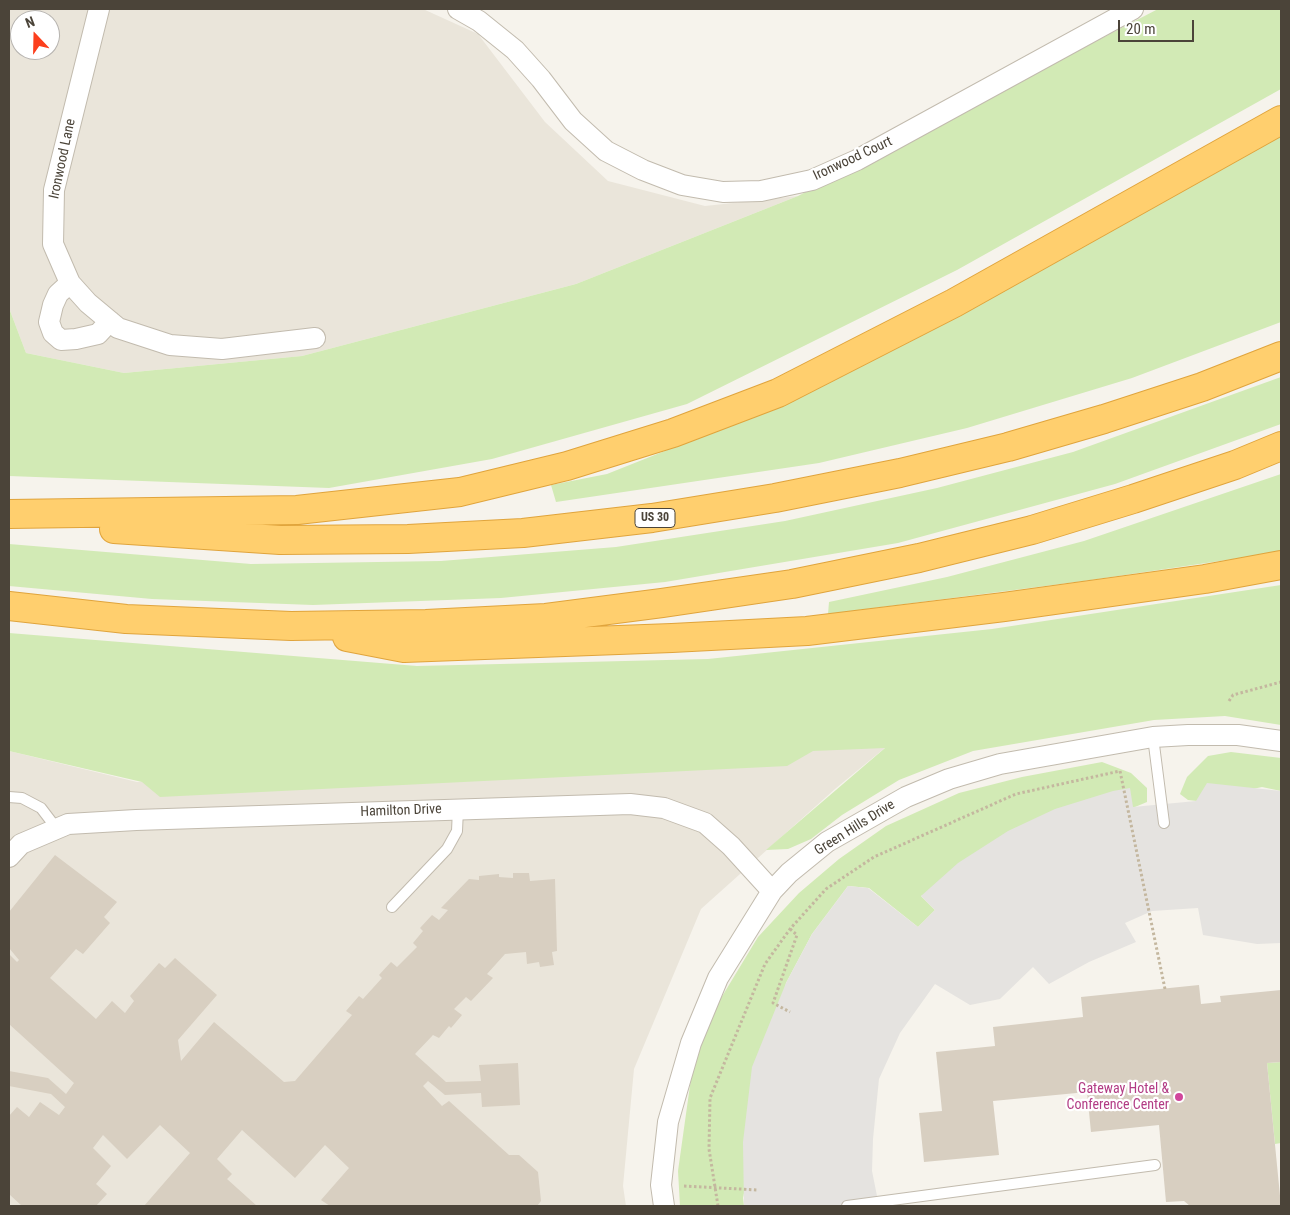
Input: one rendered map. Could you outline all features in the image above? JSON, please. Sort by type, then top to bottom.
[{"type":"highway","points":[[9,514],[297,510],[460,492],[568,466],[673,433],[778,394],[954,303],[1281,120]]},
{"type":"highway","name":"US 30","points":[[9,518],[153,533],[280,540],[408,539],[514,533],[652,518],[775,498],[900,473],[1008,447],[1104,420],[1202,387],[1281,356]]},
{"type":"highway","points":[[9,606],[126,620],[291,626],[426,624],[546,618],[792,584],[918,558],[1032,530],[1152,493],[1235,465],[1281,446]]},
{"type":"highway","points":[[291,626],[404,648],[806,631],[1206,579],[1281,565]]},
{"type":"street","name":"Ironwood Lane","points":[[99,9],[54,190],[53,244],[70,283],[88,303],[118,328],[170,345],[213,348],[315,338]]},
{"type":"street","name":"Ironwood Court","points":[[458,9],[479,21],[515,50],[541,79],[573,121],[606,151],[643,170],[682,185],[722,192],[761,191],[812,180],[857,160],[1133,9]]},
{"type":"street","points":[[70,283],[58,294],[53,305],[50,322],[53,333],[61,340],[76,339],[98,334],[110,321]]},
{"type":"street","name":"Green Hills Drive","points":[[664,1206],[662,1185],[668,1122],[691,1043],[718,978],[772,892],[789,873],[827,842],[890,806],[950,779],[1000,764],[1153,737],[1188,734],[1238,735],[1281,741]]},
{"type":"street","name":"Hamilton Drive","points":[[9,857],[21,844],[68,824],[136,820],[630,804],[664,808],[705,823],[731,846],[772,892]]},
{"type":"lane","points":[[1153,737],[1164,824]]},
{"type":"lane","points":[[9,797],[22,798],[41,808],[57,829]]},
{"type":"lane","points":[[392,907],[447,849],[457,830],[458,809]]},
{"type":"lane","points":[[847,1206],[1155,1166]]},
{"type":"path","points":[[1228,702],[1233,695],[1281,682]]},
{"type":"path","points":[[718,1206],[709,1148],[710,1098],[766,964],[790,930],[826,889],[874,857],[1016,794],[1120,771],[1165,989]]},
{"type":"path","points":[[790,930],[797,935],[773,1003],[790,1012]]},
{"type":"path","points":[[679,1185],[758,1190]]},
{"type":"shaded area","points":[[9,9],[423,9],[478,34],[545,122],[608,181],[705,206],[798,196],[576,284],[302,356],[124,373],[26,353],[9,308]]},
{"type":"shaded area","points":[[886,747],[835,789],[701,909],[634,1069],[623,1186],[626,1206],[9,1206],[9,751],[137,782]]},
{"type":"shaded area","points":[[1207,783],[1281,791],[1281,943],[1257,944],[1203,935],[1198,908],[1152,911],[1125,923],[1136,942],[1089,962],[1049,984],[1033,967],[1000,999],[970,1005],[935,984],[900,1033],[879,1079],[872,1171],[879,1206],[744,1206],[743,1142],[752,1067],[786,983],[812,934],[848,886],[868,888],[918,927],[935,910],[921,896],[958,863],[1008,831],[1055,809],[1113,791],[1130,788],[1133,807],[1196,801]]},
{"type":"green space","points":[[1158,9],[1281,9],[1281,89],[957,270],[687,404],[492,459],[329,488],[9,476],[9,308],[26,353],[124,373],[302,356],[576,284],[798,196]]},
{"type":"green space","points":[[1281,134],[1281,322],[1132,378],[967,428],[819,463],[556,502],[551,485],[607,474],[710,433]]},
{"type":"green space","points":[[1281,377],[1281,424],[1115,484],[898,543],[665,582],[501,598],[313,605],[152,599],[9,586],[9,544],[251,564],[441,561],[616,547],[785,521],[937,488],[1073,452]]},
{"type":"green space","points":[[1281,474],[1281,552],[1084,581],[828,614],[829,602],[947,577],[1084,541]]},
{"type":"green space","points":[[1281,585],[1281,725],[1225,716],[1154,720],[973,751],[899,780],[842,815],[811,839],[788,849],[766,850],[885,748],[813,751],[787,766],[160,797],[142,782],[9,751],[9,633],[417,666],[708,659],[992,629]]},
{"type":"green space","points":[[1231,752],[1281,758],[1281,791],[1262,787],[1197,801],[1188,800],[1180,794],[1187,777],[1208,756]]},
{"type":"green space","points":[[1102,762],[1131,773],[1147,788],[1147,802],[921,896],[935,910],[918,927],[869,888],[848,886],[812,934],[786,983],[743,1198],[744,1206],[680,1206],[678,1171],[693,1064],[715,1008],[758,937],[799,893],[839,859],[886,826],[959,793],[1022,777]]},
{"type":"green space","points":[[1281,1062],[1281,1143],[1275,1144],[1267,1063]]},
{"type":"building","points":[[55,855],[117,902],[104,917],[110,923],[83,954],[76,949],[50,978],[96,1019],[112,1001],[125,1013],[134,1001],[130,996],[159,963],[165,968],[175,958],[217,995],[178,1040],[181,1061],[214,1022],[284,1082],[295,1081],[352,1015],[346,1011],[359,996],[363,999],[382,978],[379,975],[391,962],[397,967],[417,947],[413,943],[423,931],[420,928],[432,915],[439,920],[448,910],[441,908],[469,879],[479,880],[479,876],[499,874],[499,877],[513,878],[513,873],[529,873],[530,881],[555,879],[557,951],[552,952],[554,965],[540,967],[539,962],[527,964],[526,952],[505,954],[487,974],[493,978],[471,1001],[466,997],[454,1009],[462,1015],[451,1028],[449,1026],[439,1038],[433,1035],[415,1054],[446,1082],[481,1081],[479,1065],[518,1063],[520,1105],[482,1107],[481,1093],[445,1095],[428,1081],[423,1086],[442,1106],[449,1101],[509,1155],[519,1155],[538,1172],[541,1201],[537,1206],[330,1206],[321,1200],[349,1168],[325,1145],[295,1178],[242,1130],[217,1159],[232,1174],[227,1179],[257,1206],[144,1206],[190,1153],[160,1125],[127,1159],[103,1135],[93,1148],[111,1166],[96,1184],[107,1194],[96,1206],[22,1206],[9,1194],[9,1116],[17,1107],[29,1117],[40,1102],[59,1115],[65,1107],[51,1094],[9,1086],[9,1071],[48,1078],[66,1094],[74,1083],[9,1024],[9,954],[17,962],[19,960],[9,948],[9,912]]},
{"type":"building","name":"Gateway Hotel & Conference Center","points":[[1199,985],[1201,1004],[1221,1002],[1220,996],[1281,990],[1281,1062],[1267,1063],[1281,1206],[1190,1206],[1184,1201],[1166,1202],[1159,1125],[1091,1132],[1087,1092],[993,1101],[999,1155],[924,1162],[919,1113],[942,1111],[936,1052],[995,1046],[993,1027],[1083,1017],[1081,997]]},
{"type":"place","name":"Gateway Hotel & Conference Center","points":[[1179,1097]]}]
